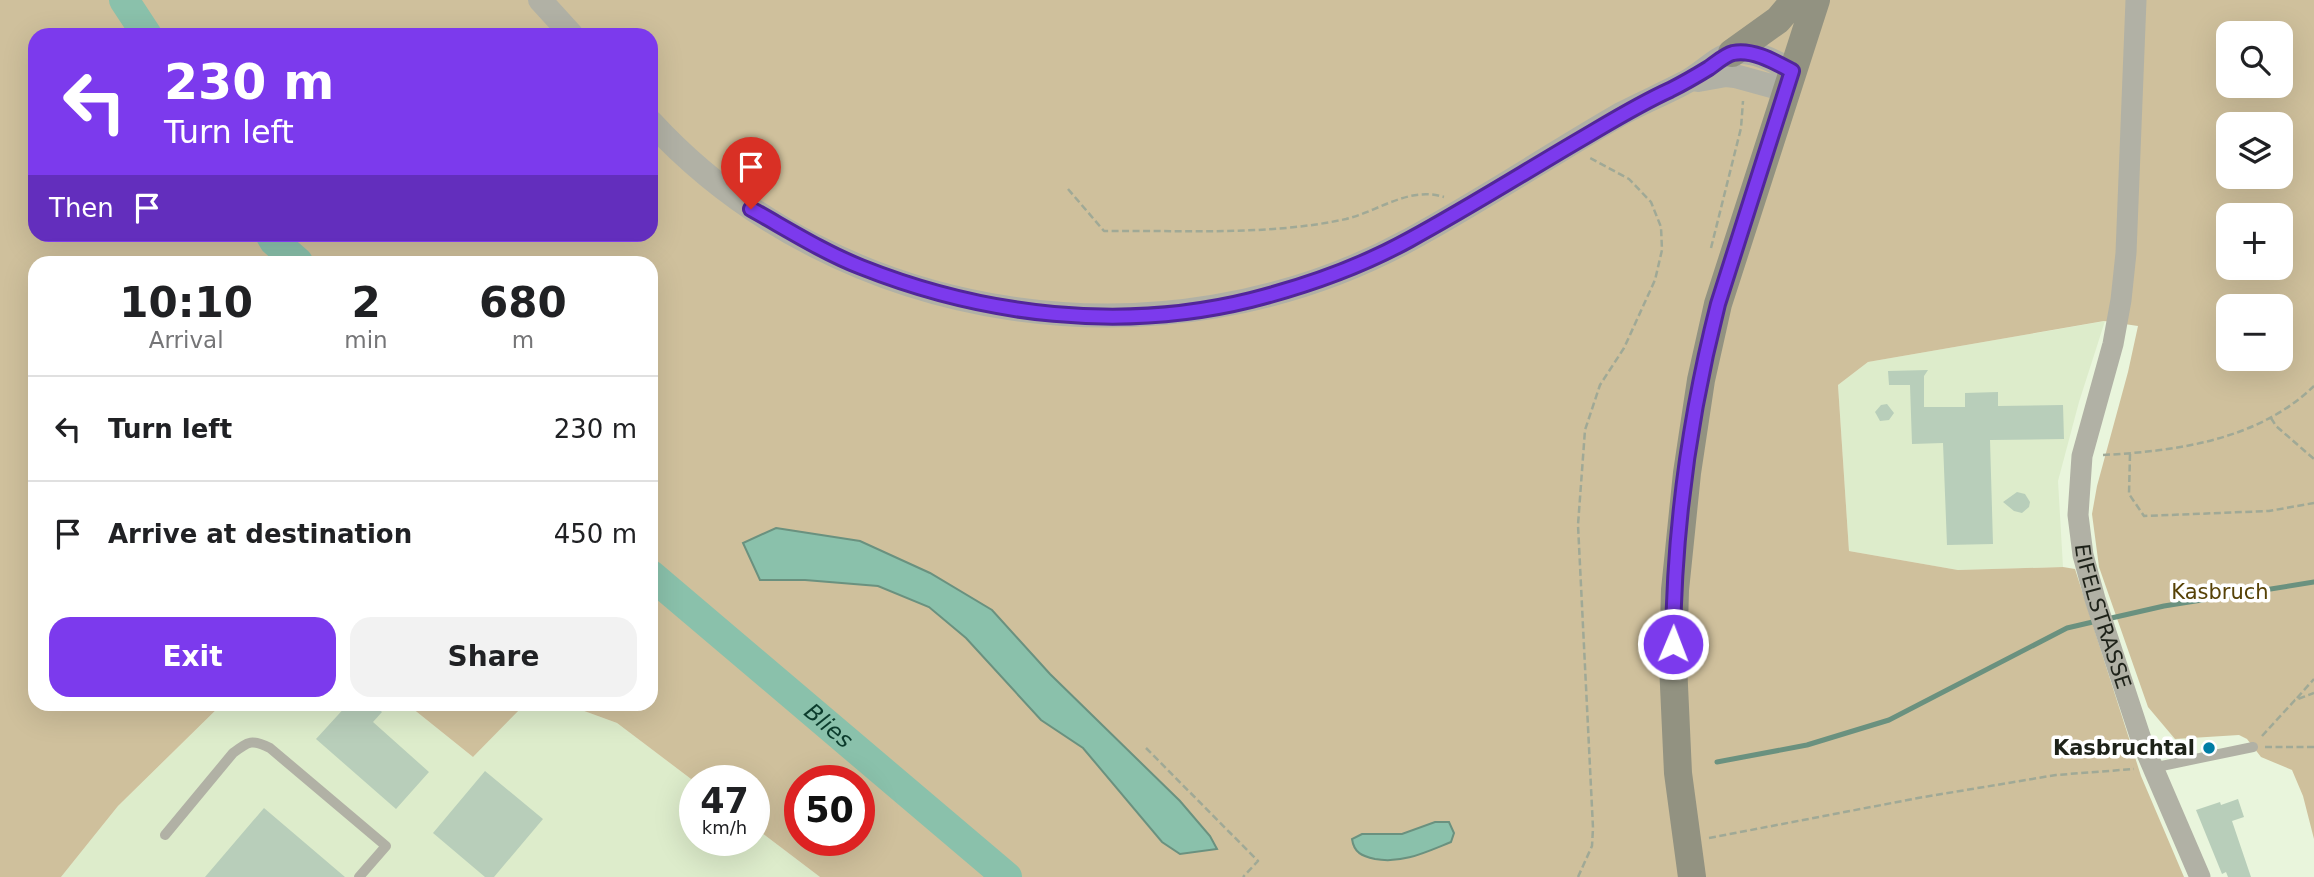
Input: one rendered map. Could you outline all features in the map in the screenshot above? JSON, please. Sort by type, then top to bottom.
[{"type":"main road","points":[[1732,53],[1779,20],[1795,0]]},
{"type":"main road","points":[[1692,877],[1678,773],[1673,698],[1675,590],[1681,514],[1701,380],[1713,325],[1815,0]]},
{"type":"street","points":[[540,0],[566,28]]},
{"type":"street","name":"EIFELSTRASSE","points":[[2136,0],[2126,253],[2121,300],[2113,344],[2082,456],[2078,515],[2083,555],[2108,639],[2152,768],[2200,877]]},
{"type":"street","points":[[658,129],[722,187],[751,209],[859,266],[918,287],[981,304],[1032,313],[1135,316],[1197,310],[1249,300],[1307,284],[1357,265],[1410,240],[1623,113],[1686,82],[1732,53],[1756,55],[1789,80]]},
{"type":"street","points":[[1686,82],[1726,75],[1789,80]]},
{"type":"lane","points":[[165,835],[233,753],[247,742],[257,742],[270,748],[386,846],[359,877]]},
{"type":"lane","points":[[2152,768],[2253,747]]},
{"type":"path","points":[[1576,142],[1594,161],[1629,179],[1651,202],[1661,227],[1662,250],[1655,280],[1624,348],[1600,385],[1585,430],[1578,525],[1593,828],[1592,846],[1578,877]]},
{"type":"path","points":[[1068,189],[1104,232],[1282,229],[1349,218],[1410,195],[1422,194],[1443,196],[1453,202],[1459,211]]},
{"type":"path","points":[[2082,456],[2130,454],[2205,442],[2248,430],[2271,418],[2314,386]]},
{"type":"path","points":[[2271,418],[2276,426],[2314,459]]},
{"type":"path","points":[[2130,454],[2129,494],[2144,516],[2269,511],[2314,503]]},
{"type":"path","points":[[2253,747],[2314,679]]},
{"type":"path","points":[[2295,700],[2314,693]]},
{"type":"path","points":[[2253,747],[2314,747]]},
{"type":"path","points":[[1146,748],[1258,861],[1243,877]]},
{"type":"path","points":[[1703,839],[2056,775],[2152,768]]},
{"type":"shaded area","points":[[2105,321],[2079,402],[2058,481],[2063,567],[1958,570],[1849,551],[1838,385],[1868,362]]},
{"type":"shaded area","points":[[776,528],[860,541],[930,573],[992,610],[1050,674],[1180,801],[1210,836],[1217,849],[1180,854],[1162,842],[1083,748],[1041,720],[966,638],[929,607],[878,586],[805,580],[760,580],[743,543]]},
{"type":"shaded area","points":[[215,711],[416,711],[473,757],[517,711],[584,711],[617,723],[679,770],[679,856],[770,856],[770,839],[784,850],[784,856],[792,856],[820,877],[61,877],[118,806]]},
{"type":"shaded area","points":[[1435,822],[1449,822],[1454,833],[1451,842],[1414,856],[1395,860],[1375,859],[1359,853],[1353,844],[1352,839],[1362,834],[1402,834]]},
{"type":"green space","name":"Kasbruch","points":[[0,0],[2314,0],[2314,839],[2303,796],[2292,770],[2261,757],[2247,739],[2239,735],[2175,739],[2148,707],[2099,567],[2092,514],[2138,326],[2104,321],[1868,362],[1838,385],[1849,551],[1958,570],[2063,567],[2075,569],[2141,776],[2184,877],[820,877],[792,856],[875,856],[875,765],[784,765],[784,850],[770,839],[770,765],[679,765],[679,770],[617,723],[584,711],[658,711],[658,256],[28,256],[28,711],[215,711],[118,806],[61,877],[0,877]],"holes":[[[860,541],[930,573],[992,610],[1050,674],[1180,801],[1210,836],[1162,843],[1083,748],[1041,720],[966,638],[929,607],[878,586],[805,580],[760,580]]]},
{"type":"green space","points":[[416,711],[518,711],[473,757]]},
{"type":"building","points":[[1928,370],[1924,376],[1924,407],[1965,407],[1965,393],[1998,392],[1998,406],[2063,405],[2064,439],[1990,440],[1993,544],[1947,545],[1943,443],[1912,444],[1910,385],[1889,385],[1888,371]]},
{"type":"building","points":[[1887,404],[1894,413],[1889,420],[1880,421],[1875,412],[1881,405]]},
{"type":"building","points":[[2017,492],[2025,494],[2030,502],[2029,507],[2022,513],[2014,511],[2003,502]]},
{"type":"building","points":[[342,711],[381,711],[373,722],[429,772],[396,809],[316,739]]},
{"type":"building","points":[[485,771],[543,819],[494,877],[485,877],[433,833]]},
{"type":"building","points":[[2238,799],[2244,817],[2232,821],[2251,877],[2228,877],[2226,872],[2222,874],[2196,810]]},
{"type":"building","points":[[264,808],[345,877],[205,877]]},
{"type":"waterway","name":"Blies","points":[[124,0],[142,28]]},
{"type":"waterway","name":"Blies","points":[[275,242],[291,256]]},
{"type":"waterway","name":"Blies","points":[[658,581],[1007,877]]},
{"type":"waterway","points":[[2107,619],[2164,606],[2314,582]]},
{"type":"waterway","points":[[1717,762],[1807,745],[1889,720],[2067,628],[2097,621]]},
{"type":"place","name":"Kasbruchtal","points":[[2209,748]]},
{"type":"route","points":[[751,209],[859,266],[918,287],[981,304],[1032,313],[1109,316],[1197,310],[1278,293],[1357,265],[1410,240],[1623,113],[1686,82],[1732,53],[1768,58],[1792,71],[1710,335],[1681,514],[1673,644]]}]
